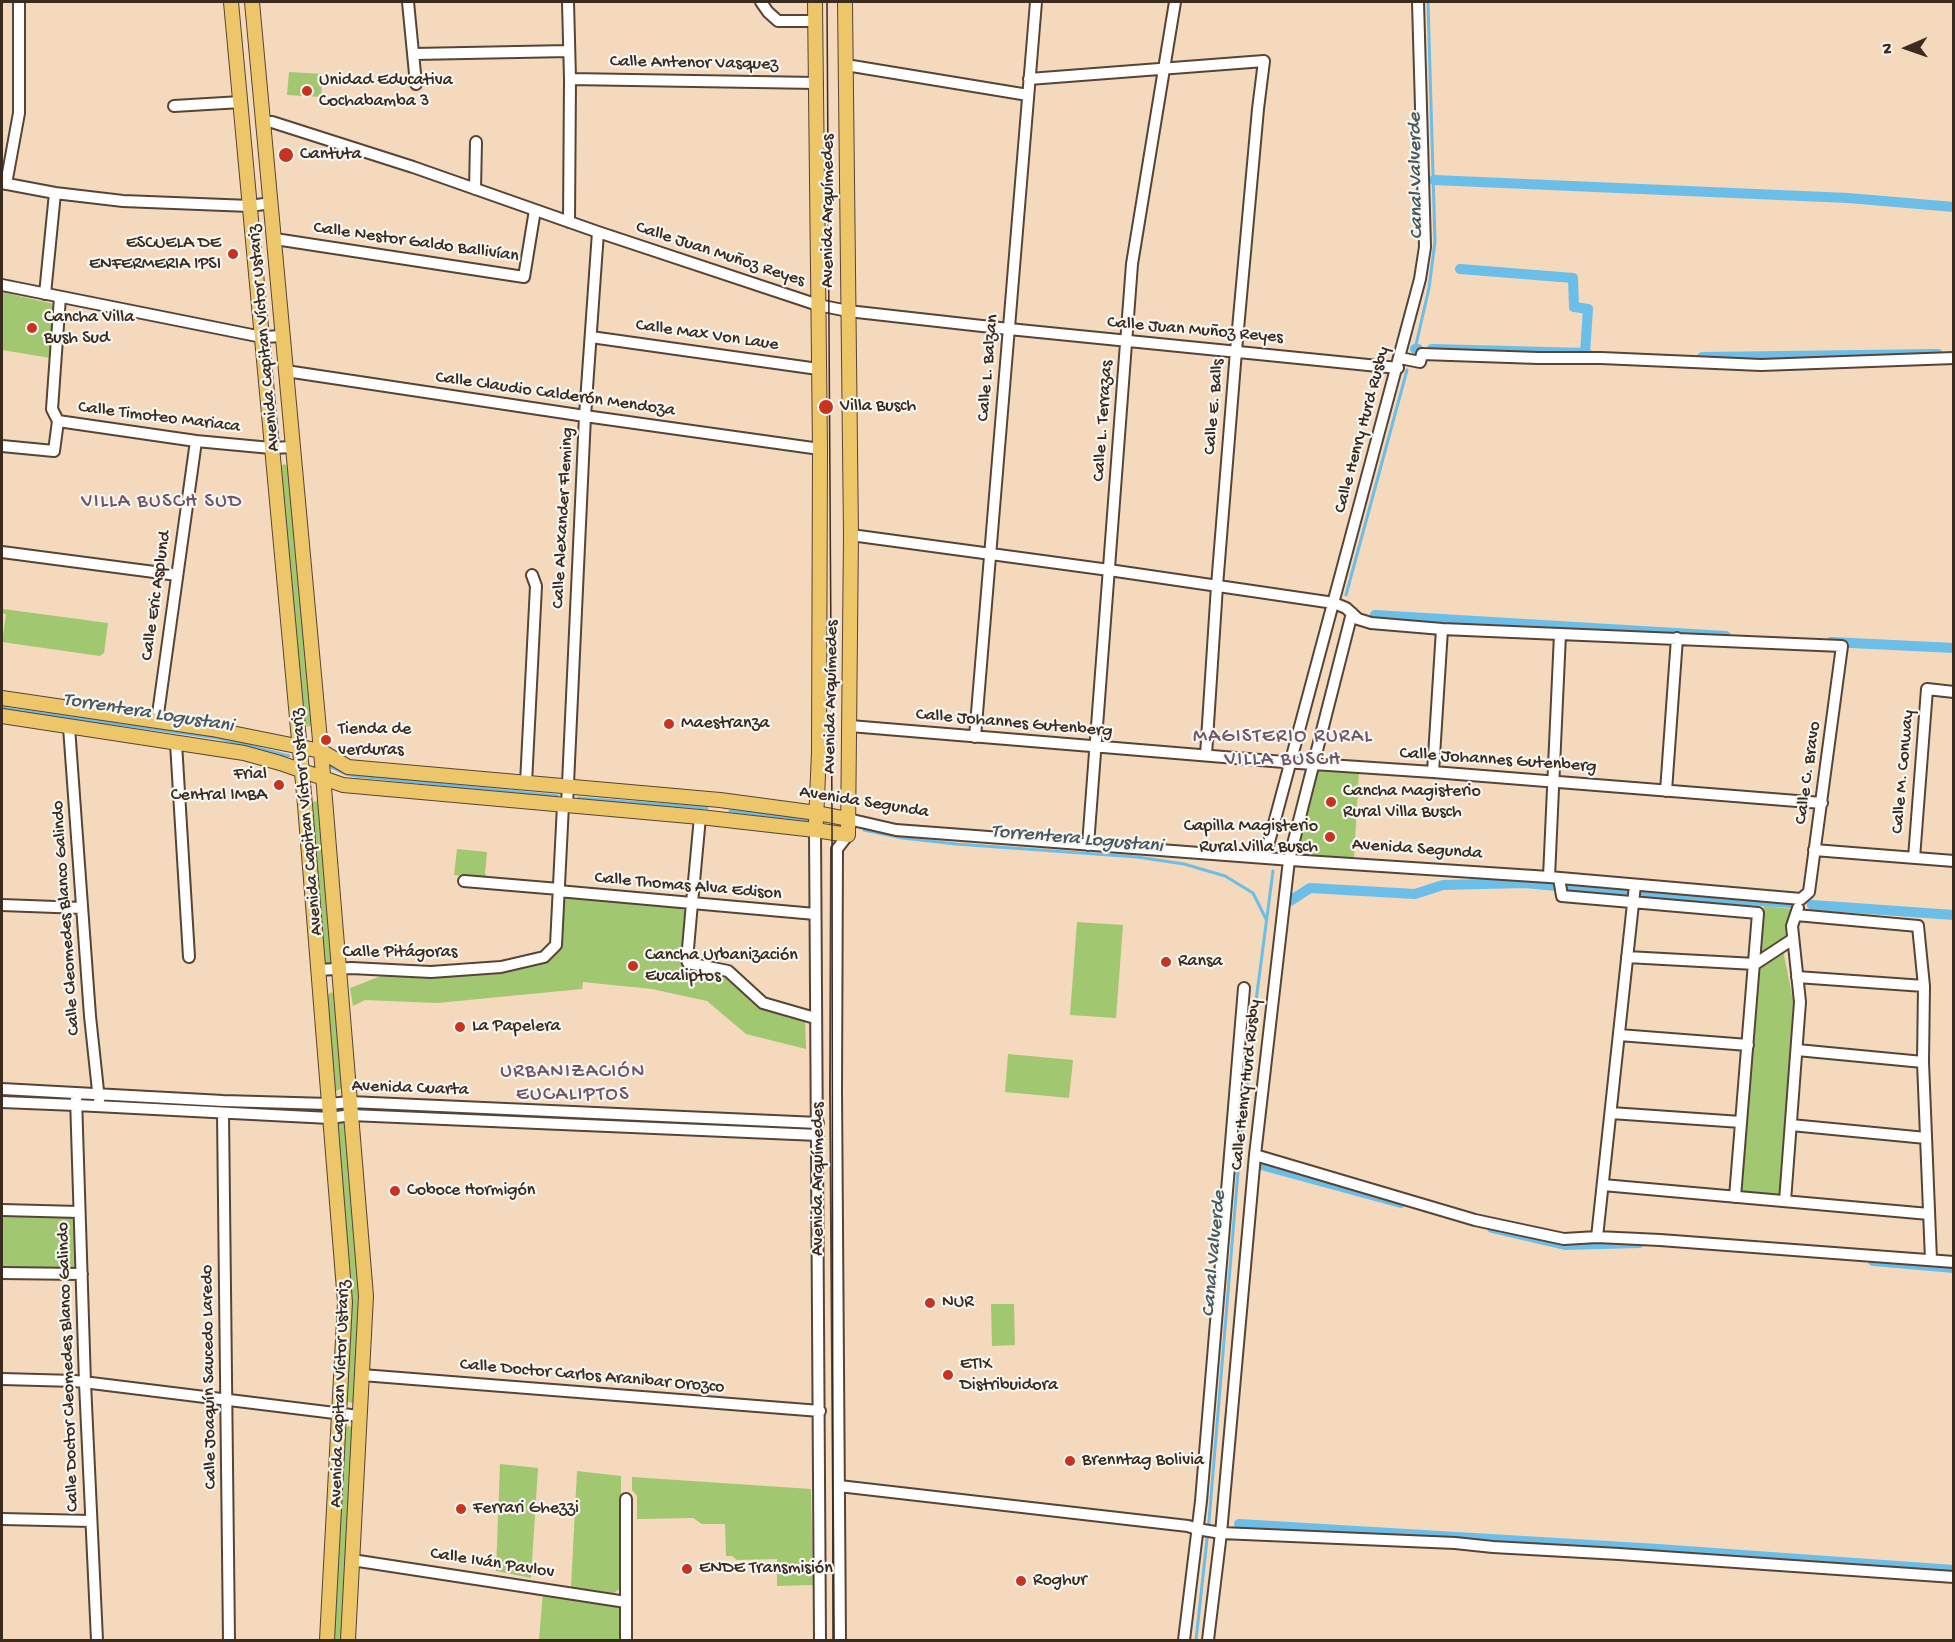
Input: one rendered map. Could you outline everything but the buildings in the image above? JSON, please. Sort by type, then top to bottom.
[{"type":"main road","name":"Avenida Capitan Víctor Ustariz","points":[[231,2],[306,805],[345,1302],[327,1641]]},
{"type":"main road","name":"Avenida Capitan Víctor Ustariz","points":[[252,2],[321,751],[366,1296],[348,1641]]},
{"type":"main road","name":"Avenida Arquímedes","points":[[815,2],[820,449],[819,752],[815,830]]},
{"type":"main road","name":"Avenida Arquímedes","points":[[845,2],[851,535],[848,835]]},
{"type":"main road","name":"Avenida Segunda","points":[[2,698],[212,729],[321,751],[348,767],[720,800],[848,819]]},
{"type":"main road","name":"Avenida Segunda","points":[[2,716],[244,753],[343,785],[700,817],[848,835]]},
{"type":"main road","points":[[298,725],[308,730],[313,730],[318,726]]},
{"type":"main road","points":[[306,805],[312,796],[316,796],[325,804]]},
{"type":"street","points":[[19,2],[19,113],[4,184],[123,201],[250,206],[271,203]]},
{"type":"street","points":[[408,2],[416,84]]},
{"type":"street","points":[[568,2],[569,222]]},
{"type":"street","points":[[761,2],[778,21],[815,21]]},
{"type":"street","name":"Calle L. Balzan","points":[[975,737],[1036,2]]},
{"type":"street","name":"Calle L. Terrazas","points":[[1088,845],[1132,264],[1175,2]]},
{"type":"street","name":"Calle Henry Hurd Rusby","points":[[1265,858],[1420,279],[1425,247],[1418,2]]},
{"type":"street","points":[[414,54],[569,51]]},
{"type":"street","name":"Calle E. Balls","points":[[1163,68],[1264,61],[1236,351],[1206,755]]},
{"type":"street","points":[[846,65],[1028,95]]},
{"type":"street","points":[[1029,79],[1163,68]]},
{"type":"street","name":"Calle Antenor Vasquez","points":[[570,79],[817,83]]},
{"type":"street","points":[[174,106],[241,102]]},
{"type":"street","name":"Calle Juan Muñoz Reyes","points":[[264,122],[272,122],[475,189],[818,305],[848,311],[1127,342],[1399,363],[1421,358],[1601,358],[1761,365],[1953,358]]},
{"type":"street","points":[[475,189],[476,142]]},
{"type":"street","points":[[45,294],[55,193]]},
{"type":"street","name":"Calle Nestor Galdo Ballivían","points":[[274,239],[524,277],[535,210]]},
{"type":"street","name":"Calle Alexander Fleming","points":[[550,952],[556,945],[568,788],[585,416],[598,232]]},
{"type":"street","points":[[2,285],[262,337],[283,336]]},
{"type":"street","points":[[2,446],[54,451],[58,421],[52,409],[60,297]]},
{"type":"street","name":"Calle Max Von Laue","points":[[591,337],[818,369]]},
{"type":"street","name":"Calle Claudio Calderón Mendoza","points":[[286,371],[820,449]]},
{"type":"street","name":"Calle Timoteo Mariaca","points":[[58,421],[196,441],[271,448],[293,447]]},
{"type":"street","name":"Calle Eric Asplund","points":[[157,721],[196,441]]},
{"type":"street","points":[[851,535],[1334,603],[1346,608],[1358,619],[1371,623],[1442,629],[1677,638],[1666,791]]},
{"type":"street","points":[[2,552],[177,575]]},
{"type":"street","points":[[526,783],[536,586],[532,575]]},
{"type":"street","name":"Calle Henry Hurd Rusby","points":[[1184,1641],[1209,1531],[1288,860],[1352,613]]},
{"type":"street","points":[[1433,772],[1442,629]]},
{"type":"street","points":[[1560,634],[1553,781],[1554,877],[1562,896],[1758,913],[1735,1197]]},
{"type":"street","name":"Calle C. Bravo","points":[[1677,638],[1842,646],[1809,892],[1801,899],[1792,926],[1800,1002],[1785,1201]]},
{"type":"street","name":"Calle M. Conway","points":[[1914,858],[1927,689],[1953,692]]},
{"type":"street","name":"Calle Johannes Gutenberg","points":[[850,726],[1291,763],[1822,803]]},
{"type":"street","name":"Calle Cleomedes Blanco Galindo","points":[[69,727],[99,1106]]},
{"type":"street","points":[[176,743],[189,957]]},
{"type":"street","points":[[700,817],[688,963],[728,971],[763,1004],[815,1018]]},
{"type":"street","name":"Avenida Segunda","points":[[848,819],[896,830],[1288,860],[1554,877],[1801,899]]},
{"type":"street","name":"Avenida Arquímedes","points":[[815,830],[820,1641]]},
{"type":"street","name":"Avenida Arquímedes","points":[[840,1641],[836,1102],[837,849],[848,835]]},
{"type":"street","points":[[1815,850],[1953,861]]},
{"type":"street","name":"Calle Thomas Alva Edison","points":[[464,881],[815,914]]},
{"type":"street","points":[[1597,1237],[1635,885]]},
{"type":"street","points":[[2,904],[82,908]]},
{"type":"street","points":[[1796,915],[1918,926],[1924,986],[1923,1062],[1931,1260]]},
{"type":"street","points":[[1628,957],[1755,964],[1794,939]]},
{"type":"street","name":"Calle Pitágoras","points":[[319,970],[351,968],[430,972],[501,967],[544,957],[550,952]]},
{"type":"street","points":[[1797,977],[1924,986]]},
{"type":"street","name":"Calle Henry Hurd Rusby","points":[[1209,1641],[1209,1531],[1202,1489],[1244,988]]},
{"type":"street","points":[[1619,1035],[1748,1045]]},
{"type":"street","points":[[1797,1050],[1923,1062]]},
{"type":"street","name":"Avenida Cuarta","points":[[2,1089],[223,1101],[329,1111]]},
{"type":"street","name":"Calle Doctor Cleomedes Blanco Galindo","points":[[76,1092],[85,1383],[97,1641]]},
{"type":"street","name":"Avenida Cuarta","points":[[2,1102],[223,1113],[329,1111],[351,1108],[521,1110],[818,1129]]},
{"type":"street","name":"Avenida Cuarta","points":[[351,1108],[521,1122],[818,1129]]},
{"type":"street","points":[[521,1110],[521,1122]]},
{"type":"street","name":"Calle Joaquín Saucedo Laredo","points":[[223,1113],[229,1641]]},
{"type":"street","points":[[1611,1113],[1741,1122]]},
{"type":"street","points":[[1791,1125],[1926,1138]]},
{"type":"street","points":[[1255,1155],[1475,1220],[1564,1239],[1597,1237],[1953,1262]]},
{"type":"street","points":[[1603,1185],[1929,1214]]},
{"type":"street","points":[[2,1210],[79,1212]]},
{"type":"street","points":[[2,1273],[82,1274]]},
{"type":"street","name":"Calle Doctor Carlos Aranibar Orozco","points":[[362,1375],[820,1411]]},
{"type":"street","points":[[2,1379],[75,1381],[359,1416]]},
{"type":"street","points":[[839,1486],[1188,1526],[1209,1531],[1455,1543],[1493,1548],[1953,1576]]},
{"type":"street","points":[[626,1499],[626,1641]]},
{"type":"street","points":[[2,1519],[92,1521]]},
{"type":"street","name":"Calle Iván Pavlov","points":[[352,1560],[626,1602]]},
{"type":"green space","points":[[289,72],[323,74],[321,97],[287,95]]},
{"type":"green space","points":[[2,292],[54,304],[51,358],[2,350]]},
{"type":"green space","points":[[284,464],[290,467],[313,724],[308,727],[305,723],[279,468]]},
{"type":"green space","points":[[3,609],[108,623],[104,653],[100,656],[2,642],[6,615]]},
{"type":"green space","points":[[1322,769],[1359,771],[1354,858],[1295,853],[1314,774]]},
{"type":"green space","points":[[316,801],[319,802],[333,961],[326,965],[323,961],[311,806]]},
{"type":"green space","points":[[457,849],[487,852],[485,873],[488,879],[454,875]]},
{"type":"green space","points":[[566,898],[682,908],[686,912],[682,961],[684,967],[726,974],[766,1010],[805,1020],[806,1049],[746,1034],[707,1001],[652,989],[583,982],[582,989],[437,1003],[365,1000],[353,1006],[350,988],[381,976],[424,977],[489,971],[542,963],[550,959],[560,946],[563,901]]},
{"type":"green space","points":[[1764,906],[1793,909],[1784,955],[1794,1005],[1780,1194],[1740,1192]]},
{"type":"green space","points":[[1077,922],[1123,925],[1116,1018],[1070,1015]]},
{"type":"green space","points":[[331,992],[336,996],[343,1087],[337,1091],[334,1088],[326,997]]},
{"type":"green space","points":[[1008,1054],[1073,1060],[1069,1098],[1005,1092]]},
{"type":"green space","points":[[338,1120],[345,1121],[360,1294],[354,1402],[351,1403],[345,1399],[336,1124]]},
{"type":"green space","points":[[2,1214],[73,1216],[76,1270],[2,1268]]},
{"type":"green space","points":[[991,1304],[1014,1304],[1015,1345],[992,1346]]},
{"type":"green space","points":[[348,1426],[354,1431],[343,1640],[334,1640],[343,1431]]},
{"type":"green space","points":[[500,1464],[538,1468],[531,1578],[496,1571]]},
{"type":"green space","points":[[577,1471],[621,1476],[621,1588],[614,1593],[571,1587]]},
{"type":"green space","points":[[632,1477],[811,1489],[813,1585],[777,1586],[777,1559],[737,1560],[732,1556],[726,1556],[725,1524],[702,1524],[693,1518],[637,1519],[637,1496],[632,1490]]},
{"type":"green space","points":[[543,1592],[619,1606],[621,1640],[539,1640]]},
{"type":"waterway","name":"Canal Valverde","points":[[1415,349],[1429,288],[1435,242],[1428,2]]},
{"type":"waterway","points":[[1434,180],[1848,198],[1954,207]]},
{"type":"waterway","points":[[1460,269],[1573,278],[1574,307],[1588,309],[1585,353]]},
{"type":"waterway","points":[[1432,349],[1587,353]]},
{"type":"waterway","points":[[1702,357],[1938,354]]},
{"type":"waterway","name":"Canal Valverde","points":[[1346,595],[1407,370]]},
{"type":"waterway","points":[[1375,615],[1726,636]]},
{"type":"waterway","points":[[1831,642],[1954,648]]},
{"type":"waterway","name":"Torrentera Logustani","points":[[2,708],[218,738],[289,756]]},
{"type":"waterway","name":"Torrentera Logustani","points":[[331,767],[356,776],[558,796]]},
{"type":"waterway","name":"Torrentera Logustani","points":[[578,798],[707,808]]},
{"type":"waterway","name":"Torrentera Logustani","points":[[730,811],[809,820]]},
{"type":"waterway","name":"Torrentera Logustani","points":[[864,830],[903,838],[956,844],[1137,857],[1184,864],[1225,876],[1253,893],[1266,919]]},
{"type":"waterway","name":"Canal Valverde","points":[[1196,1640],[1209,1521],[1240,1148],[1273,871]]},
{"type":"waterway","points":[[1290,901],[1310,888],[1415,894],[1443,885],[1524,883],[1624,892]]},
{"type":"waterway","points":[[1641,893],[1792,903]]},
{"type":"waterway","points":[[1812,905],[1954,915]]},
{"type":"waterway","points":[[1261,1165],[1401,1203]]},
{"type":"waterway","points":[[1492,1228],[1565,1245],[1639,1243]]},
{"type":"waterway","points":[[1873,1261],[1954,1268]]},
{"type":"waterway","points":[[1239,1524],[1658,1549],[1954,1570]]},
{"type":"tram line","points":[[827,2],[832,815],[833,1640]]},
{"type":"place","name":"Unidad Educativa Cochabamba 3","points":[[307,91]]},
{"type":"place","name":"Cantuta","points":[[286,155]]},
{"type":"place","name":"ESCUELA DE ENFERMERIA IPSI","points":[[233,254]]},
{"type":"place","name":"Cancha Villa Bush Sud","points":[[32,328]]},
{"type":"place","name":"Villa Busch","points":[[826,407]]},
{"type":"place","name":"Maestranza","points":[[669,724]]},
{"type":"place","name":"Tienda de verduras","points":[[326,740]]},
{"type":"place","name":"Frial Central IMBA","points":[[279,785]]},
{"type":"place","name":"Cancha Magisterio Rural Villa Busch","points":[[1331,802]]},
{"type":"place","name":"Capilla Magisterio Rural Villa Busch","points":[[1330,837]]},
{"type":"place","name":"Ransa","points":[[1166,962]]},
{"type":"place","name":"Cancha Urbanización Eucaliptos","points":[[633,966]]},
{"type":"place","name":"La Papelera","points":[[460,1027]]},
{"type":"place","name":"Coboce Hormigón","points":[[395,1191]]},
{"type":"place","name":"NUR","points":[[930,1303]]},
{"type":"place","name":"ETIX Distribuidora","points":[[948,1375]]},
{"type":"place","name":"Brenntag Bolivia","points":[[1070,1461]]},
{"type":"place","name":"Ferrari Ghezzi","points":[[461,1509]]},
{"type":"place","name":"ENDE Transmisión","points":[[687,1569]]},
{"type":"place","name":"Roghur","points":[[1021,1581]]},
{"type":"district","name":"VILLA BUSCH SUD","points":[[162,503]]},
{"type":"district","name":"MAGISTERIO RURAL VILLA BUSCH","points":[[1283,750]]},
{"type":"district","name":"URBANIZACIÓN EUCALIPTOS","points":[[573,1084]]}]
